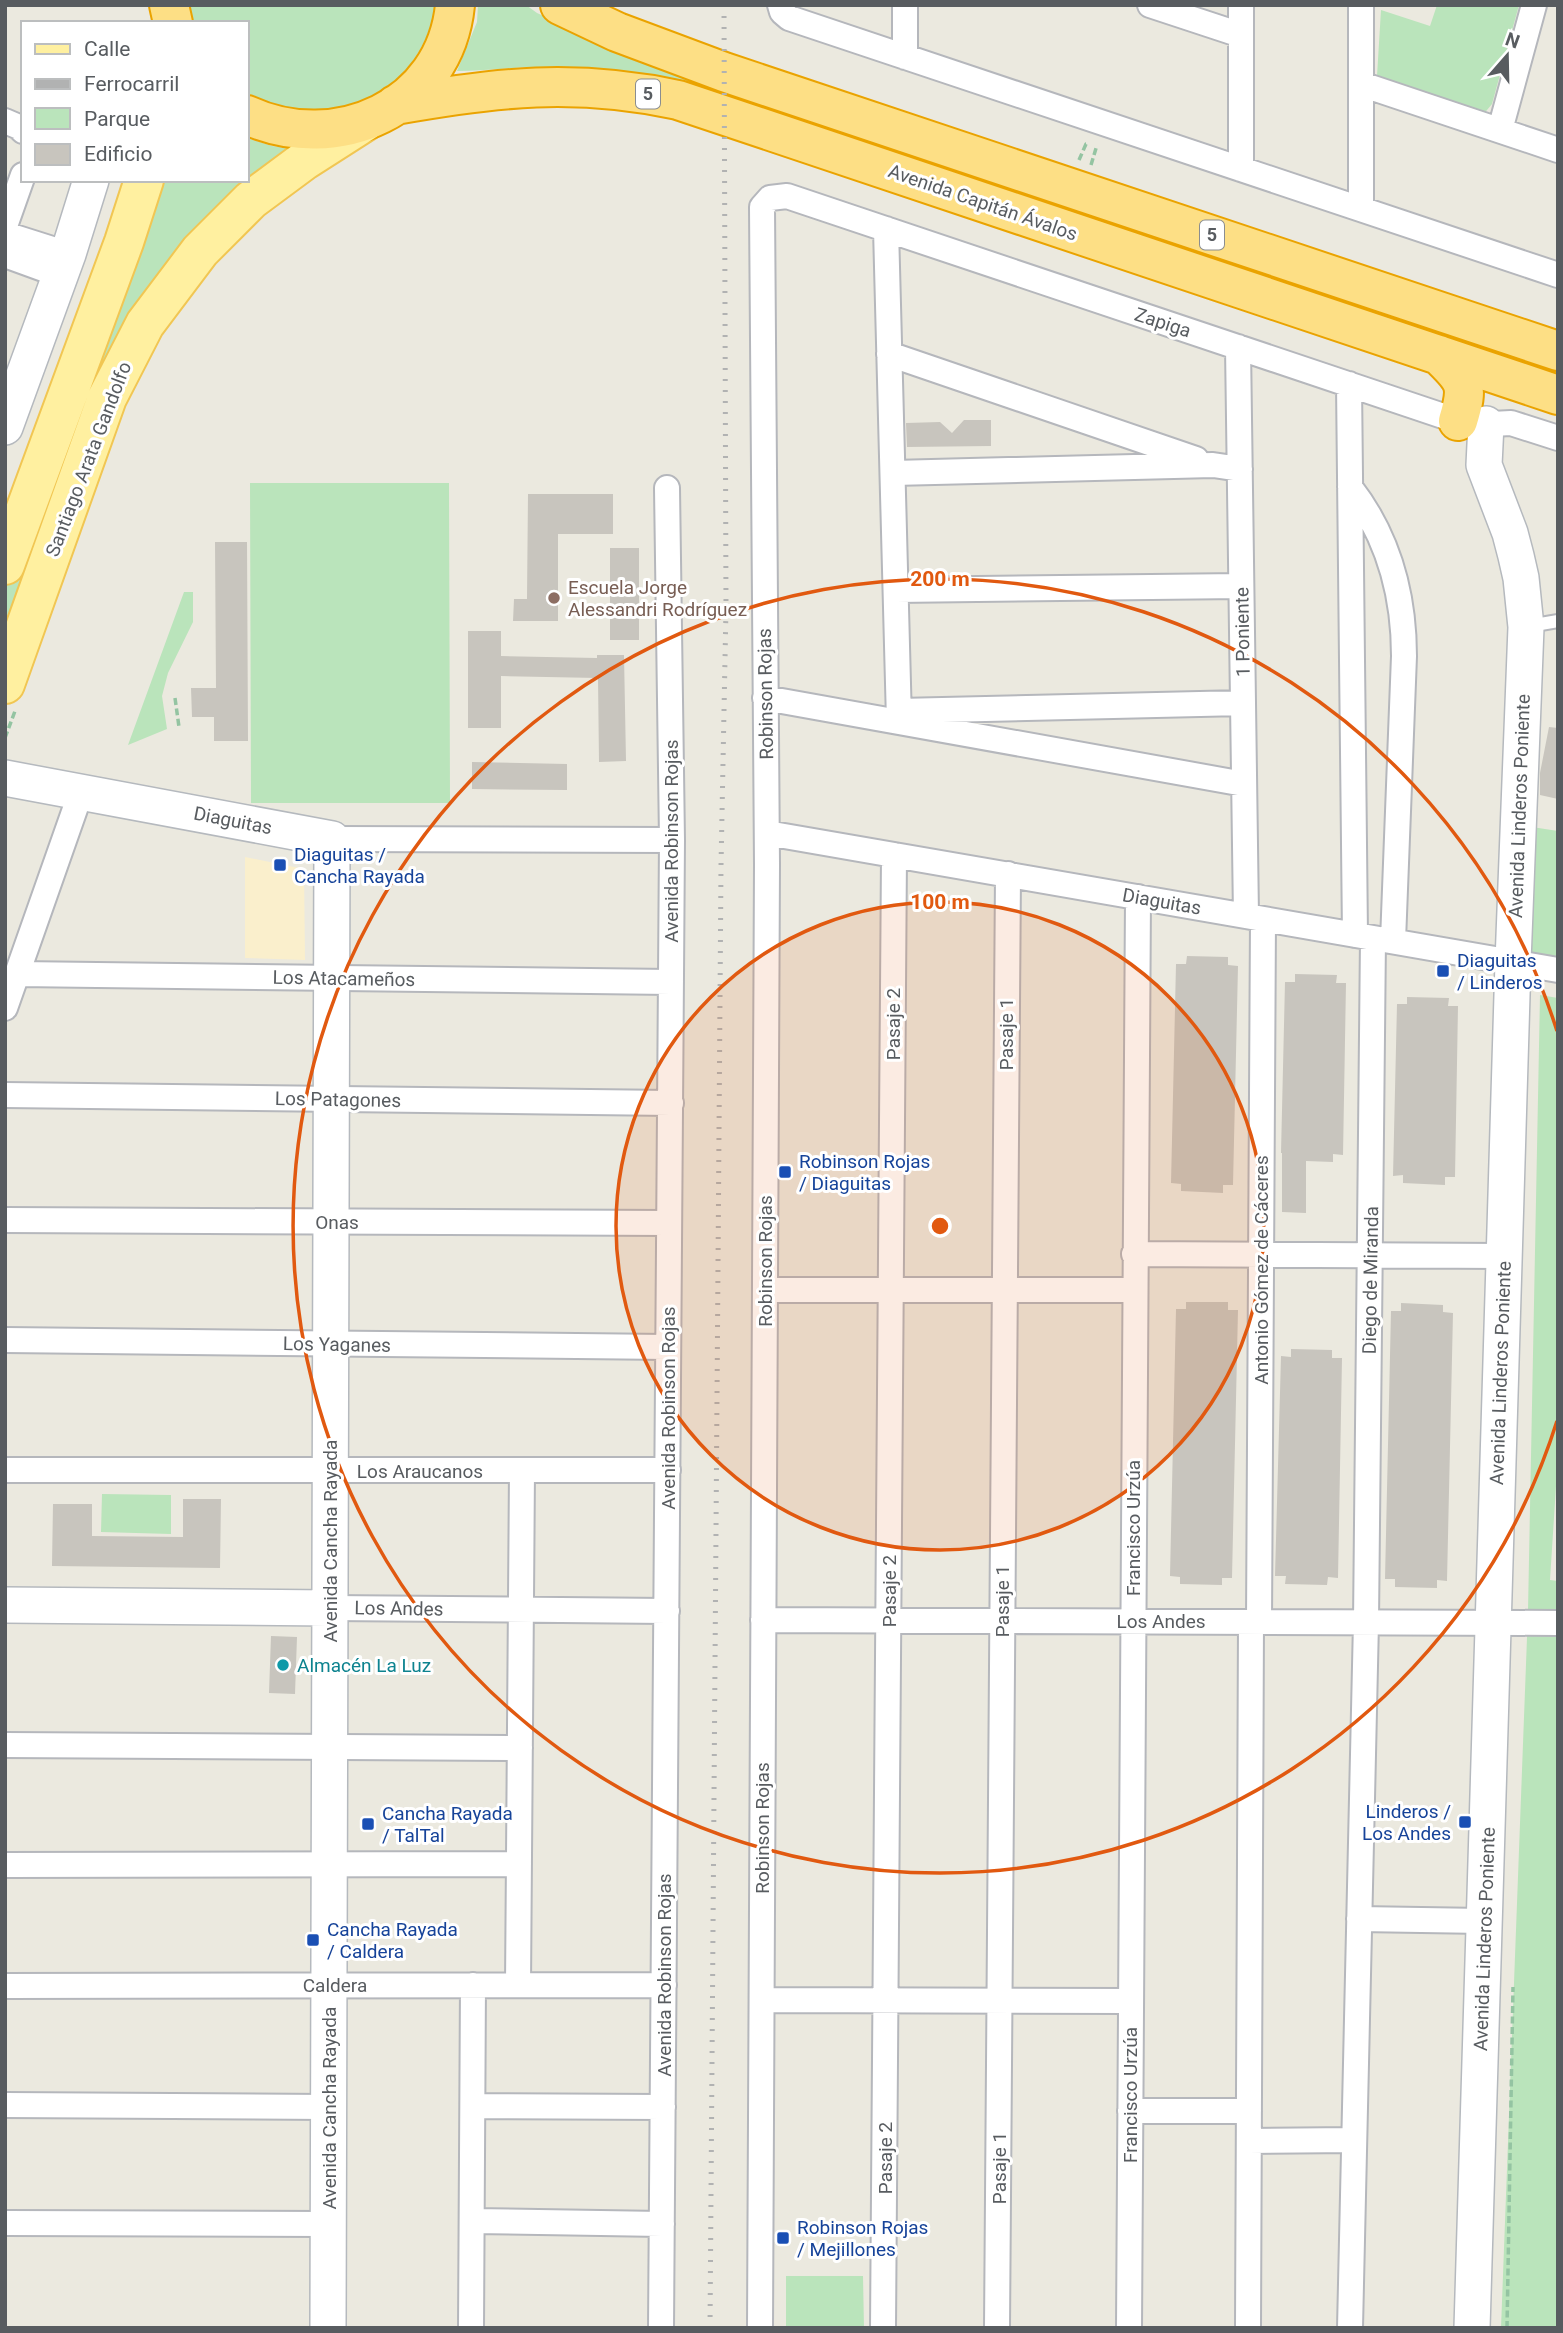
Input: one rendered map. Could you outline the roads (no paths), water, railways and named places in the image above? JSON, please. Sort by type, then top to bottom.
[{"type":"highway","points":[[380,113],[423,80],[434,65],[450,32],[455,5]]},
{"type":"highway","points":[[560,5],[617,32],[693,60]]},
{"type":"highway","points":[[596,5],[649,39],[693,60]]},
{"type":"highway","name":"5","points":[[693,60],[1558,351]]},
{"type":"highway","name":"Avenida Capitán Ávalos","points":[[380,113],[454,94],[527,86],[607,88],[678,100],[1558,394]]},
{"type":"highway","name":"5","points":[[248,115],[303,131],[335,129],[380,113]]},
{"type":"highway","points":[[1439,355],[1455,370],[1464,385],[1472,423]]},
{"type":"main road","name":"Santiago Arata Gandolfo","points":[[5,684],[107,398],[145,324],[177,279],[225,224],[278,179],[380,113]]},
{"type":"main road","name":"Santiago Arata Gandolfo","points":[[5,565],[124,242],[143,182]]},
{"type":"street","points":[[905,5],[905,57]]},
{"type":"street","points":[[1150,5],[1241,35]]},
{"type":"street","points":[[1241,5],[1241,169]]},
{"type":"street","points":[[1361,5],[1361,209]]},
{"type":"street","points":[[1500,130],[1534,5]]},
{"type":"street","points":[[785,12],[905,57],[1558,275]]},
{"type":"street","points":[[1361,84],[1558,150]]},
{"type":"street","points":[[5,121],[21,129]]},
{"type":"street","points":[[5,226],[21,181]]},
{"type":"street","points":[[5,427],[64,265],[90,182]]},
{"type":"street","name":"Zapiga","points":[[770,198],[787,196],[1238,348],[1472,423],[1511,423],[1558,438]]},
{"type":"street","name":"Robinson Rojas","points":[[760,2328],[767,833],[761,211],[770,198]]},
{"type":"street","points":[[886,229],[899,716]]},
{"type":"street","points":[[5,233],[64,265]]},
{"type":"street","points":[[5,255],[64,265]]},
{"type":"street","name":"1 Poniente","points":[[1238,348],[1244,784],[1254,917]]},
{"type":"street","points":[[889,354],[1213,465]]},
{"type":"street","points":[[1349,384],[1350,487],[1374,938]]},
{"type":"street","name":"Avenida Linderos Poniente","points":[[1472,423],[1484,465],[1510,533],[1521,578],[1542,624],[1513,962],[1472,2328]]},
{"type":"street","points":[[892,473],[1213,465],[1240,469]]},
{"type":"street","points":[[1350,487],[1381,536],[1395,579],[1402,618],[1404,656],[1374,938]]},
{"type":"street","name":"Avenida Robinson Rojas","points":[[661,2328],[672,840],[667,488]]},
{"type":"street","points":[[895,590],[1241,586]]},
{"type":"street","points":[[765,698],[899,716],[1244,784]]},
{"type":"street","points":[[899,716],[1243,703]]},
{"type":"street","name":"Diaguitas","points":[[5,778],[332,839],[672,840]]},
{"type":"street","points":[[5,1008],[81,792]]},
{"type":"street","name":"Diaguitas","points":[[767,833],[1558,970]]},
{"type":"street","name":"Avenida Cancha Rayada","points":[[328,2328],[332,839]]},
{"type":"street","name":"Pasaje 2","points":[[883,2328],[894,855]]},
{"type":"street","name":"Pasaje 1","points":[[998,2328],[1008,874]]},
{"type":"street","name":"Francisco Urzúa","points":[[1129,2328],[1138,897]]},
{"type":"street","name":"Antonio Gómez de Cáceres","points":[[1254,917],[1261,1255],[1255,1622]]},
{"type":"street","name":"Diego de Miranda","points":[[1366,1622],[1374,938]]},
{"type":"street","name":"Los Atacameños","points":[[18,974],[671,982]]},
{"type":"street","name":"Los Patagones","points":[[5,1095],[670,1103]]},
{"type":"street","name":"Onas","points":[[5,1220],[669,1223]]},
{"type":"street","points":[[1135,1254],[1504,1256]]},
{"type":"street","points":[[765,1290],[1135,1290]]},
{"type":"street","name":"Los Yaganes","points":[[5,1340],[668,1348]]},
{"type":"street","name":"Los Araucanos","points":[[5,1470],[668,1470]]},
{"type":"street","points":[[518,1985],[522,1471]]},
{"type":"street","name":"Los Andes","points":[[5,1605],[667,1611]]},
{"type":"street","name":"Los Andes","points":[[763,1620],[1558,1623]]},
{"type":"street","points":[[1248,2328],[1255,1622]]},
{"type":"street","points":[[1350,2328],[1366,1622]]},
{"type":"street","points":[[5,1745],[520,1748]]},
{"type":"street","points":[[5,1864],[519,1864]]},
{"type":"street","points":[[1359,1919],[1484,1921]]},
{"type":"street","name":"Caldera","points":[[5,1986],[664,1984]]},
{"type":"street","points":[[471,2328],[474,1985]]},
{"type":"street","points":[[762,2000],[1131,2001]]},
{"type":"street","points":[[5,2105],[328,2107]]},
{"type":"street","points":[[473,2106],[663,2107]]},
{"type":"street","points":[[1130,2111],[1249,2111]]},
{"type":"street","points":[[1249,2141],[1354,2140]]},
{"type":"street","points":[[472,2221],[662,2224]]},
{"type":"street","points":[[5,2223],[328,2224]]},
{"type":"railway","points":[[710,2328],[721,866],[726,608],[724,5]]},
{"type":"place","name":"Escuela Jorge Alessandri Rodríguez","points":[[554,598]]},
{"type":"place","name":"Diaguitas / Cancha Rayada","points":[[280,865]]},
{"type":"place","name":"Diaguitas / Linderos","points":[[1443,971]]},
{"type":"place","name":"Robinson Rojas / Diaguitas","points":[[785,1172]]},
{"type":"place","name":"Almacén La Luz","points":[[283,1665]]},
{"type":"place","name":"Linderos / Los Andes","points":[[1465,1822]]},
{"type":"place","name":"Cancha Rayada / TalTal","points":[[368,1824]]},
{"type":"place","name":"Cancha Rayada / Caldera","points":[[313,1940]]},
{"type":"place","name":"Robinson Rojas / Mejillones","points":[[783,2238]]}]
